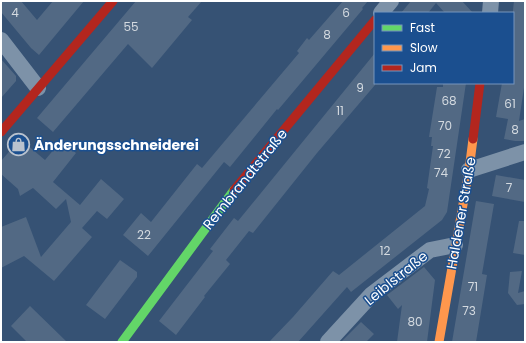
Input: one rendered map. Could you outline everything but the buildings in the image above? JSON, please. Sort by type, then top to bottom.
[{"type":"street","points":[[1,132],[113,1]]},
{"type":"street","points":[[382,12],[391,1]]},
{"type":"street","points":[[490,12],[491,1]]},
{"type":"street","name":"Rembrandtstraße","points":[[122,342],[228,199],[374,21]]},
{"type":"street","points":[[1,40],[38,88]]},
{"type":"street","name":"Haldener Straße","points":[[439,342],[469,170],[480,84]]},
{"type":"street","points":[[469,170],[525,152]]},
{"type":"street","name":"Leiblstraße","points":[[328,342],[372,294],[430,250],[455,245]]},
{"type":"traffic: fast","points":[[122,342],[234,190]]},
{"type":"traffic: slow","points":[[439,342],[473,139]]},
{"type":"traffic: jam","points":[[1,132],[113,1]]},
{"type":"traffic: jam","points":[[234,190],[374,21]]},
{"type":"traffic: jam","points":[[473,139],[480,84]]},
{"type":"place","name":"Änderungsschneiderei","points":[[19,145]]}]
